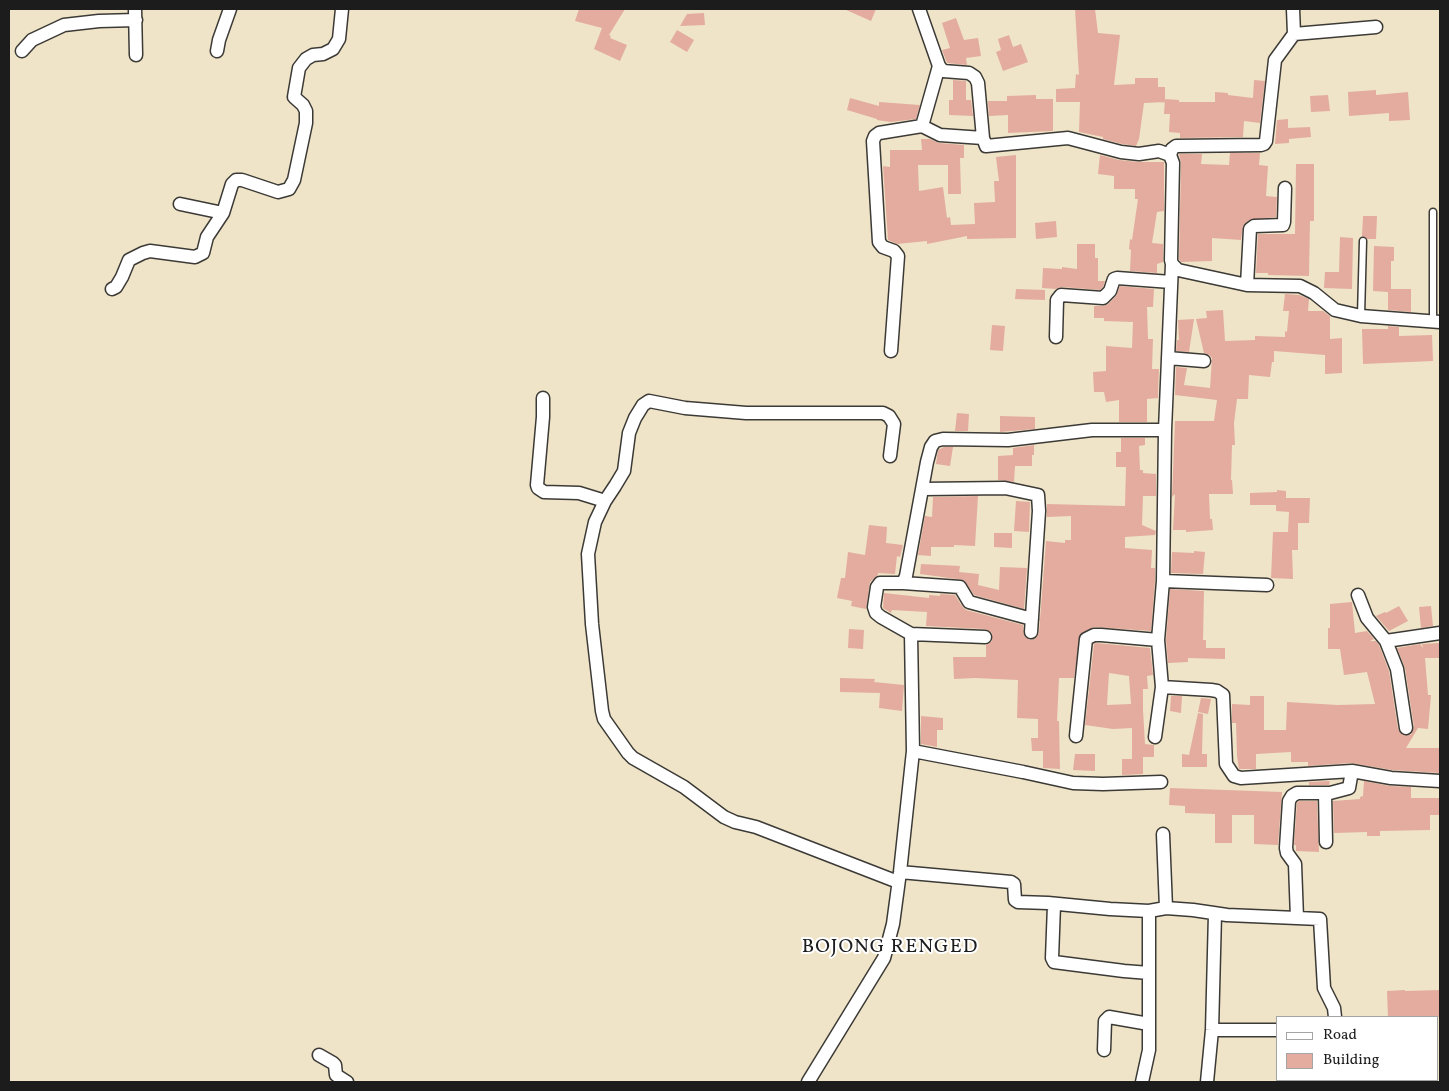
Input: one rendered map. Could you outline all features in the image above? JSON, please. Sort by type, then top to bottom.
[{"type":"street","points":[[217,51],[230,9]]},
{"type":"street","points":[[112,289],[122,277],[129,260],[143,253],[150,251],[195,257],[203,253],[207,237],[223,213],[232,184],[236,180],[242,180],[278,192],[289,189],[294,180],[306,122],[306,111],[303,105],[294,97],[299,68],[313,54],[323,54],[332,49],[339,39],[342,9]]},
{"type":"street","points":[[919,9],[939,66],[947,73],[969,74],[975,77],[978,83],[984,144],[989,146],[1068,138],[1121,152],[1139,154],[1159,150],[1170,155]]},
{"type":"street","points":[[1155,737],[1162,687],[1158,640],[1162,581],[1165,430],[1172,264],[1173,163],[1170,155],[1172,149],[1176,146],[1264,144],[1266,141],[1275,60],[1294,34],[1293,9]]},
{"type":"street","points":[[22,51],[32,40],[64,25],[98,15],[136,14],[136,55]]},
{"type":"street","points":[[1294,34],[1376,27]]},
{"type":"street","points":[[922,126],[939,66]]},
{"type":"street","points":[[891,351],[898,256],[894,251],[883,247],[879,242],[873,142],[875,136],[879,133],[922,126],[940,135],[983,138]]},
{"type":"street","points":[[1247,285],[1250,229],[1254,226],[1280,226],[1284,224],[1285,188]]},
{"type":"street","points":[[180,204],[223,213]]},
{"type":"street","points":[[1172,264],[1178,270],[1247,285],[1300,286],[1314,293],[1335,310],[1361,316],[1437,321]]},
{"type":"street","points":[[1056,337],[1057,300],[1061,295],[1103,298],[1110,290],[1114,279],[1117,278],[1171,282]]},
{"type":"street","points":[[1168,358],[1204,362]]},
{"type":"street","points":[[543,398],[538,488],[544,492],[579,493],[605,501]]},
{"type":"street","points":[[890,456],[894,424],[890,416],[882,413],[746,413],[685,408],[649,401],[643,406],[635,418],[628,438],[624,471],[605,501],[592,532],[588,554],[592,624],[602,711],[604,719],[628,753],[633,758],[684,787],[724,817],[899,877],[1011,882],[1014,883],[1014,898],[1017,902],[1149,911],[1166,908],[1215,914],[1319,919],[1321,920],[1324,988],[1334,1008],[1335,1016]]},
{"type":"street","points":[[903,583],[931,447],[935,441],[943,439],[1008,440],[1092,430],[1165,430]]},
{"type":"street","points":[[923,489],[1005,488],[1038,495],[1039,511],[1031,632]]},
{"type":"street","points":[[1162,581],[1267,585]]},
{"type":"street","points":[[986,637],[911,634],[876,614],[874,607],[877,587],[880,583],[903,583],[960,587],[969,602],[1032,619]]},
{"type":"street","points":[[1358,595],[1367,618],[1386,641],[1397,669],[1406,728]]},
{"type":"street","points":[[808,1082],[884,958],[893,924],[913,751],[911,634]]},
{"type":"street","points":[[1386,641],[1440,634]]},
{"type":"street","points":[[1076,736],[1086,639],[1094,635],[1101,635],[1158,640]]},
{"type":"street","points":[[1162,687],[1217,690],[1223,696],[1226,764],[1234,776],[1241,778],[1352,771],[1391,778],[1440,781]]},
{"type":"street","points":[[913,751],[1073,783],[1161,782]]},
{"type":"street","points":[[1297,918],[1295,864],[1287,853],[1286,848],[1289,801],[1292,796],[1298,793],[1325,793],[1349,788],[1352,771]]},
{"type":"street","points":[[1325,793],[1326,842]]},
{"type":"street","points":[[1163,834],[1166,908]]},
{"type":"street","points":[[1054,904],[1052,958],[1054,962],[1150,973]]},
{"type":"street","points":[[1142,1082],[1149,1050],[1149,911]]},
{"type":"street","points":[[1207,1082],[1212,1030],[1215,914]]},
{"type":"street","points":[[1104,1050],[1105,1021],[1109,1017],[1149,1024]]},
{"type":"street","points":[[1212,1030],[1276,1030]]},
{"type":"street","points":[[319,1055],[333,1063],[336,1068],[336,1075],[347,1082]]},
{"type":"lane","points":[[1433,212],[1437,321]]},
{"type":"lane","points":[[1361,316],[1363,241]]},
{"type":"building","points":[[579,9],[625,9],[609,35],[611,36],[610,38],[627,45],[620,61],[594,49],[602,28],[575,21]]},
{"type":"building","points":[[844,9],[876,9],[871,21]]},
{"type":"building","points":[[1075,9],[1095,9],[1098,33],[1120,35],[1114,85],[1135,84],[1135,78],[1158,78],[1158,87],[1165,87],[1165,102],[1144,103],[1139,139],[1136,146],[1079,132],[1080,102],[1056,102],[1056,89],[1075,88],[1076,74],[1079,75]]},
{"type":"building","points":[[704,13],[705,25],[680,26],[687,14]]},
{"type":"building","points":[[956,18],[964,40],[978,38],[981,56],[966,58],[967,65],[947,63],[942,50],[950,48],[942,23]]},
{"type":"building","points":[[677,30],[694,40],[687,52],[670,42]]},
{"type":"building","points":[[1009,35],[1013,47],[1021,44],[1028,62],[1003,71],[996,52],[1001,50],[998,39]]},
{"type":"building","points":[[953,80],[966,81],[966,100],[971,100],[973,116],[949,115],[949,100],[953,100]]},
{"type":"building","points":[[1254,80],[1265,81],[1260,123],[1244,121],[1243,137],[1180,138],[1180,133],[1169,132],[1170,114],[1164,114],[1165,99],[1179,100],[1179,102],[1215,102],[1215,92],[1253,98]]},
{"type":"building","points":[[1376,90],[1376,95],[1408,92],[1410,120],[1389,121],[1389,113],[1349,116],[1348,92]]},
{"type":"building","points":[[1036,95],[1036,99],[1053,99],[1053,131],[1008,133],[1008,115],[989,116],[988,101],[1007,101],[1007,96]]},
{"type":"building","points":[[1328,95],[1330,111],[1311,112],[1310,96]]},
{"type":"building","points":[[850,98],[879,106],[879,102],[920,105],[916,119],[891,122],[877,120],[847,110]]},
{"type":"building","points":[[1288,119],[1288,128],[1310,127],[1311,137],[1289,139],[1289,143],[1275,144],[1277,120]]},
{"type":"building","points":[[921,139],[964,145],[964,158],[960,158],[961,194],[948,194],[948,165],[918,165],[919,191],[943,187],[947,218],[950,217],[951,225],[975,224],[974,203],[995,202],[994,181],[999,181],[996,157],[1016,155],[1016,238],[967,239],[967,236],[927,244],[927,241],[897,244],[888,240],[883,166],[890,167],[890,150],[922,150]]},
{"type":"building","points":[[1230,153],[1260,153],[1259,165],[1268,166],[1266,196],[1277,197],[1276,217],[1249,220],[1243,226],[1241,240],[1212,238],[1212,261],[1181,262],[1179,259],[1181,163],[1179,154],[1202,154],[1201,164],[1229,165]]},
{"type":"building","points":[[1100,155],[1119,160],[1164,162],[1164,211],[1157,212],[1152,243],[1163,244],[1163,262],[1157,264],[1157,273],[1130,271],[1130,239],[1132,240],[1138,199],[1135,199],[1135,189],[1114,189],[1114,176],[1098,174]]},
{"type":"building","points":[[1296,164],[1314,164],[1314,221],[1310,221],[1309,276],[1256,273],[1258,234],[1295,234]]},
{"type":"building","points":[[1363,216],[1377,216],[1376,239],[1367,239],[1362,236]]},
{"type":"building","points":[[1056,221],[1057,237],[1036,239],[1035,223]]},
{"type":"building","points":[[1340,237],[1353,238],[1352,289],[1324,288],[1325,272],[1339,272]]},
{"type":"building","points":[[1077,244],[1095,244],[1095,258],[1098,258],[1098,281],[1105,281],[1103,287],[1100,290],[1062,287],[1056,289],[1042,288],[1043,268],[1062,269],[1062,267],[1077,269]]},
{"type":"building","points":[[1374,246],[1394,247],[1394,261],[1391,261],[1391,289],[1411,289],[1411,312],[1388,310],[1388,292],[1373,291]]},
{"type":"building","points":[[1120,286],[1154,289],[1153,307],[1147,307],[1148,339],[1153,339],[1152,369],[1159,369],[1158,398],[1147,399],[1147,422],[1119,422],[1119,400],[1106,402],[1104,392],[1094,392],[1093,372],[1106,371],[1106,346],[1132,348],[1133,322],[1104,321],[1104,318],[1094,318],[1094,306],[1108,304],[1116,296]]},
{"type":"building","points":[[1016,289],[1045,290],[1045,300],[1015,299]]},
{"type":"building","points":[[1285,294],[1299,295],[1309,299],[1308,311],[1323,311],[1330,316],[1330,339],[1342,338],[1342,373],[1325,374],[1325,355],[1274,351],[1274,362],[1272,362],[1270,377],[1249,375],[1248,399],[1237,399],[1234,423],[1235,445],[1232,445],[1231,480],[1233,494],[1209,494],[1210,519],[1212,519],[1213,530],[1186,532],[1186,530],[1173,530],[1175,494],[1172,497],[1175,421],[1214,421],[1217,400],[1175,395],[1176,367],[1187,368],[1184,385],[1210,388],[1212,358],[1204,353],[1196,319],[1207,318],[1206,311],[1223,310],[1225,341],[1255,340],[1255,336],[1285,337],[1289,311],[1283,311]]},
{"type":"building","points":[[1194,319],[1189,352],[1176,351],[1177,340],[1179,340],[1178,320]]},
{"type":"building","points":[[992,325],[1005,326],[1003,351],[990,350]]},
{"type":"building","points":[[1388,326],[1399,327],[1399,336],[1432,335],[1433,361],[1363,364],[1362,329],[1388,329]]},
{"type":"building","points":[[957,413],[969,414],[968,431],[955,431]]},
{"type":"building","points":[[1000,416],[1035,417],[1035,429],[1000,432]]},
{"type":"building","points":[[1121,438],[1145,438],[1145,445],[1139,446],[1140,470],[1143,470],[1143,473],[1156,474],[1156,496],[1143,496],[1142,525],[1156,531],[1155,535],[1125,537],[1125,548],[1152,550],[1151,568],[1155,568],[1155,581],[1151,631],[1094,627],[1080,634],[1074,678],[1059,678],[1057,721],[1059,721],[1060,769],[1043,768],[1043,751],[1032,751],[1031,738],[1038,738],[1038,719],[1017,718],[1018,680],[954,679],[953,657],[986,657],[986,645],[992,641],[992,633],[985,629],[926,626],[927,612],[892,610],[891,613],[883,608],[884,593],[929,598],[929,595],[955,595],[966,610],[1023,625],[1024,636],[1030,640],[1035,639],[1039,633],[1046,541],[1065,543],[1065,540],[1071,540],[1071,516],[1047,517],[1047,504],[1125,506],[1126,467],[1116,467],[1116,452],[1121,452]]},
{"type":"building","points":[[1034,445],[1032,466],[1015,466],[1014,482],[998,480],[998,456],[1013,455],[1013,448]]},
{"type":"building","points":[[944,447],[953,447],[950,466],[936,464],[938,450]]},
{"type":"building","points":[[1277,490],[1286,491],[1286,498],[1310,498],[1309,523],[1298,523],[1298,550],[1292,550],[1293,579],[1271,578],[1273,532],[1288,532],[1289,512],[1276,511],[1276,505],[1250,505],[1250,493],[1277,492]]},
{"type":"building","points":[[978,496],[975,546],[931,547],[931,556],[918,555],[925,516],[932,517],[933,497]]},
{"type":"building","points":[[1016,501],[1030,502],[1029,532],[1014,531]]},
{"type":"building","points":[[869,525],[887,527],[886,543],[903,545],[900,557],[897,556],[895,574],[878,573],[870,582],[866,609],[851,606],[852,601],[837,598],[841,578],[845,578],[848,552],[865,555]]},
{"type":"building","points":[[994,533],[1012,533],[1012,548],[994,547]]},
{"type":"building","points":[[1194,551],[1205,552],[1203,574],[1171,573],[1172,552],[1194,553]]},
{"type":"building","points":[[921,564],[960,566],[959,572],[979,574],[978,585],[999,590],[1000,567],[1027,568],[1024,609],[974,595],[964,580],[920,574]]},
{"type":"building","points":[[1170,589],[1204,591],[1203,640],[1206,640],[1206,648],[1225,648],[1225,659],[1188,658],[1188,662],[1168,663],[1166,640]]},
{"type":"building","points":[[1352,602],[1355,633],[1367,631],[1374,639],[1370,641],[1376,641],[1389,671],[1398,729],[1403,735],[1411,735],[1414,727],[1405,668],[1397,648],[1420,644],[1423,648],[1422,644],[1440,643],[1440,658],[1425,658],[1428,695],[1431,695],[1428,729],[1418,728],[1406,748],[1440,748],[1440,773],[1392,770],[1351,763],[1308,766],[1308,762],[1291,762],[1291,752],[1256,754],[1256,769],[1239,769],[1236,723],[1232,723],[1232,704],[1250,705],[1250,696],[1264,696],[1264,730],[1286,730],[1287,702],[1338,705],[1375,704],[1367,672],[1344,675],[1340,649],[1328,649],[1330,604]]},
{"type":"building","points":[[1399,606],[1408,621],[1389,631],[1376,616]]},
{"type":"building","points":[[1431,606],[1433,626],[1421,628],[1419,607]]},
{"type":"building","points":[[849,629],[864,630],[863,649],[848,648]]},
{"type":"building","points":[[1094,644],[1150,648],[1153,675],[1147,676],[1148,689],[1143,689],[1143,710],[1145,744],[1154,745],[1154,757],[1143,757],[1143,774],[1122,775],[1122,759],[1132,759],[1132,728],[1113,729],[1085,725]],"holes":[[[1109,673],[1129,676],[1131,704],[1107,705]]]},
{"type":"building","points":[[840,678],[875,679],[874,682],[904,685],[902,711],[879,708],[880,693],[840,692]]},
{"type":"building","points":[[1171,696],[1182,696],[1181,713],[1170,711]]},
{"type":"building","points":[[1201,698],[1211,699],[1208,714],[1198,712]]},
{"type":"building","points":[[1198,713],[1203,714],[1202,754],[1207,754],[1207,767],[1182,767],[1182,754],[1189,755]]},
{"type":"building","points":[[921,716],[943,718],[943,730],[937,730],[937,747],[921,744]]},
{"type":"building","points":[[1075,754],[1095,754],[1095,771],[1073,770]]},
{"type":"building","points":[[1330,781],[1329,785],[1309,785],[1309,782]]},
{"type":"building","points":[[1364,781],[1390,786],[1411,787],[1411,798],[1440,798],[1440,815],[1430,815],[1430,830],[1380,831],[1380,836],[1367,836],[1367,832],[1334,833],[1333,801],[1360,799],[1363,796]]},
{"type":"building","points":[[1170,788],[1282,792],[1278,845],[1254,844],[1254,815],[1232,815],[1232,843],[1215,843],[1215,814],[1185,813],[1185,806],[1169,805]]},
{"type":"building","points":[[1299,801],[1317,801],[1319,852],[1296,851],[1296,845],[1294,845],[1297,803]]},
{"type":"building","points":[[1440,990],[1440,1017],[1388,1016],[1387,991]]},
{"type":"district","name":"BOJONG RENGED","points":[[890,948]]}]
